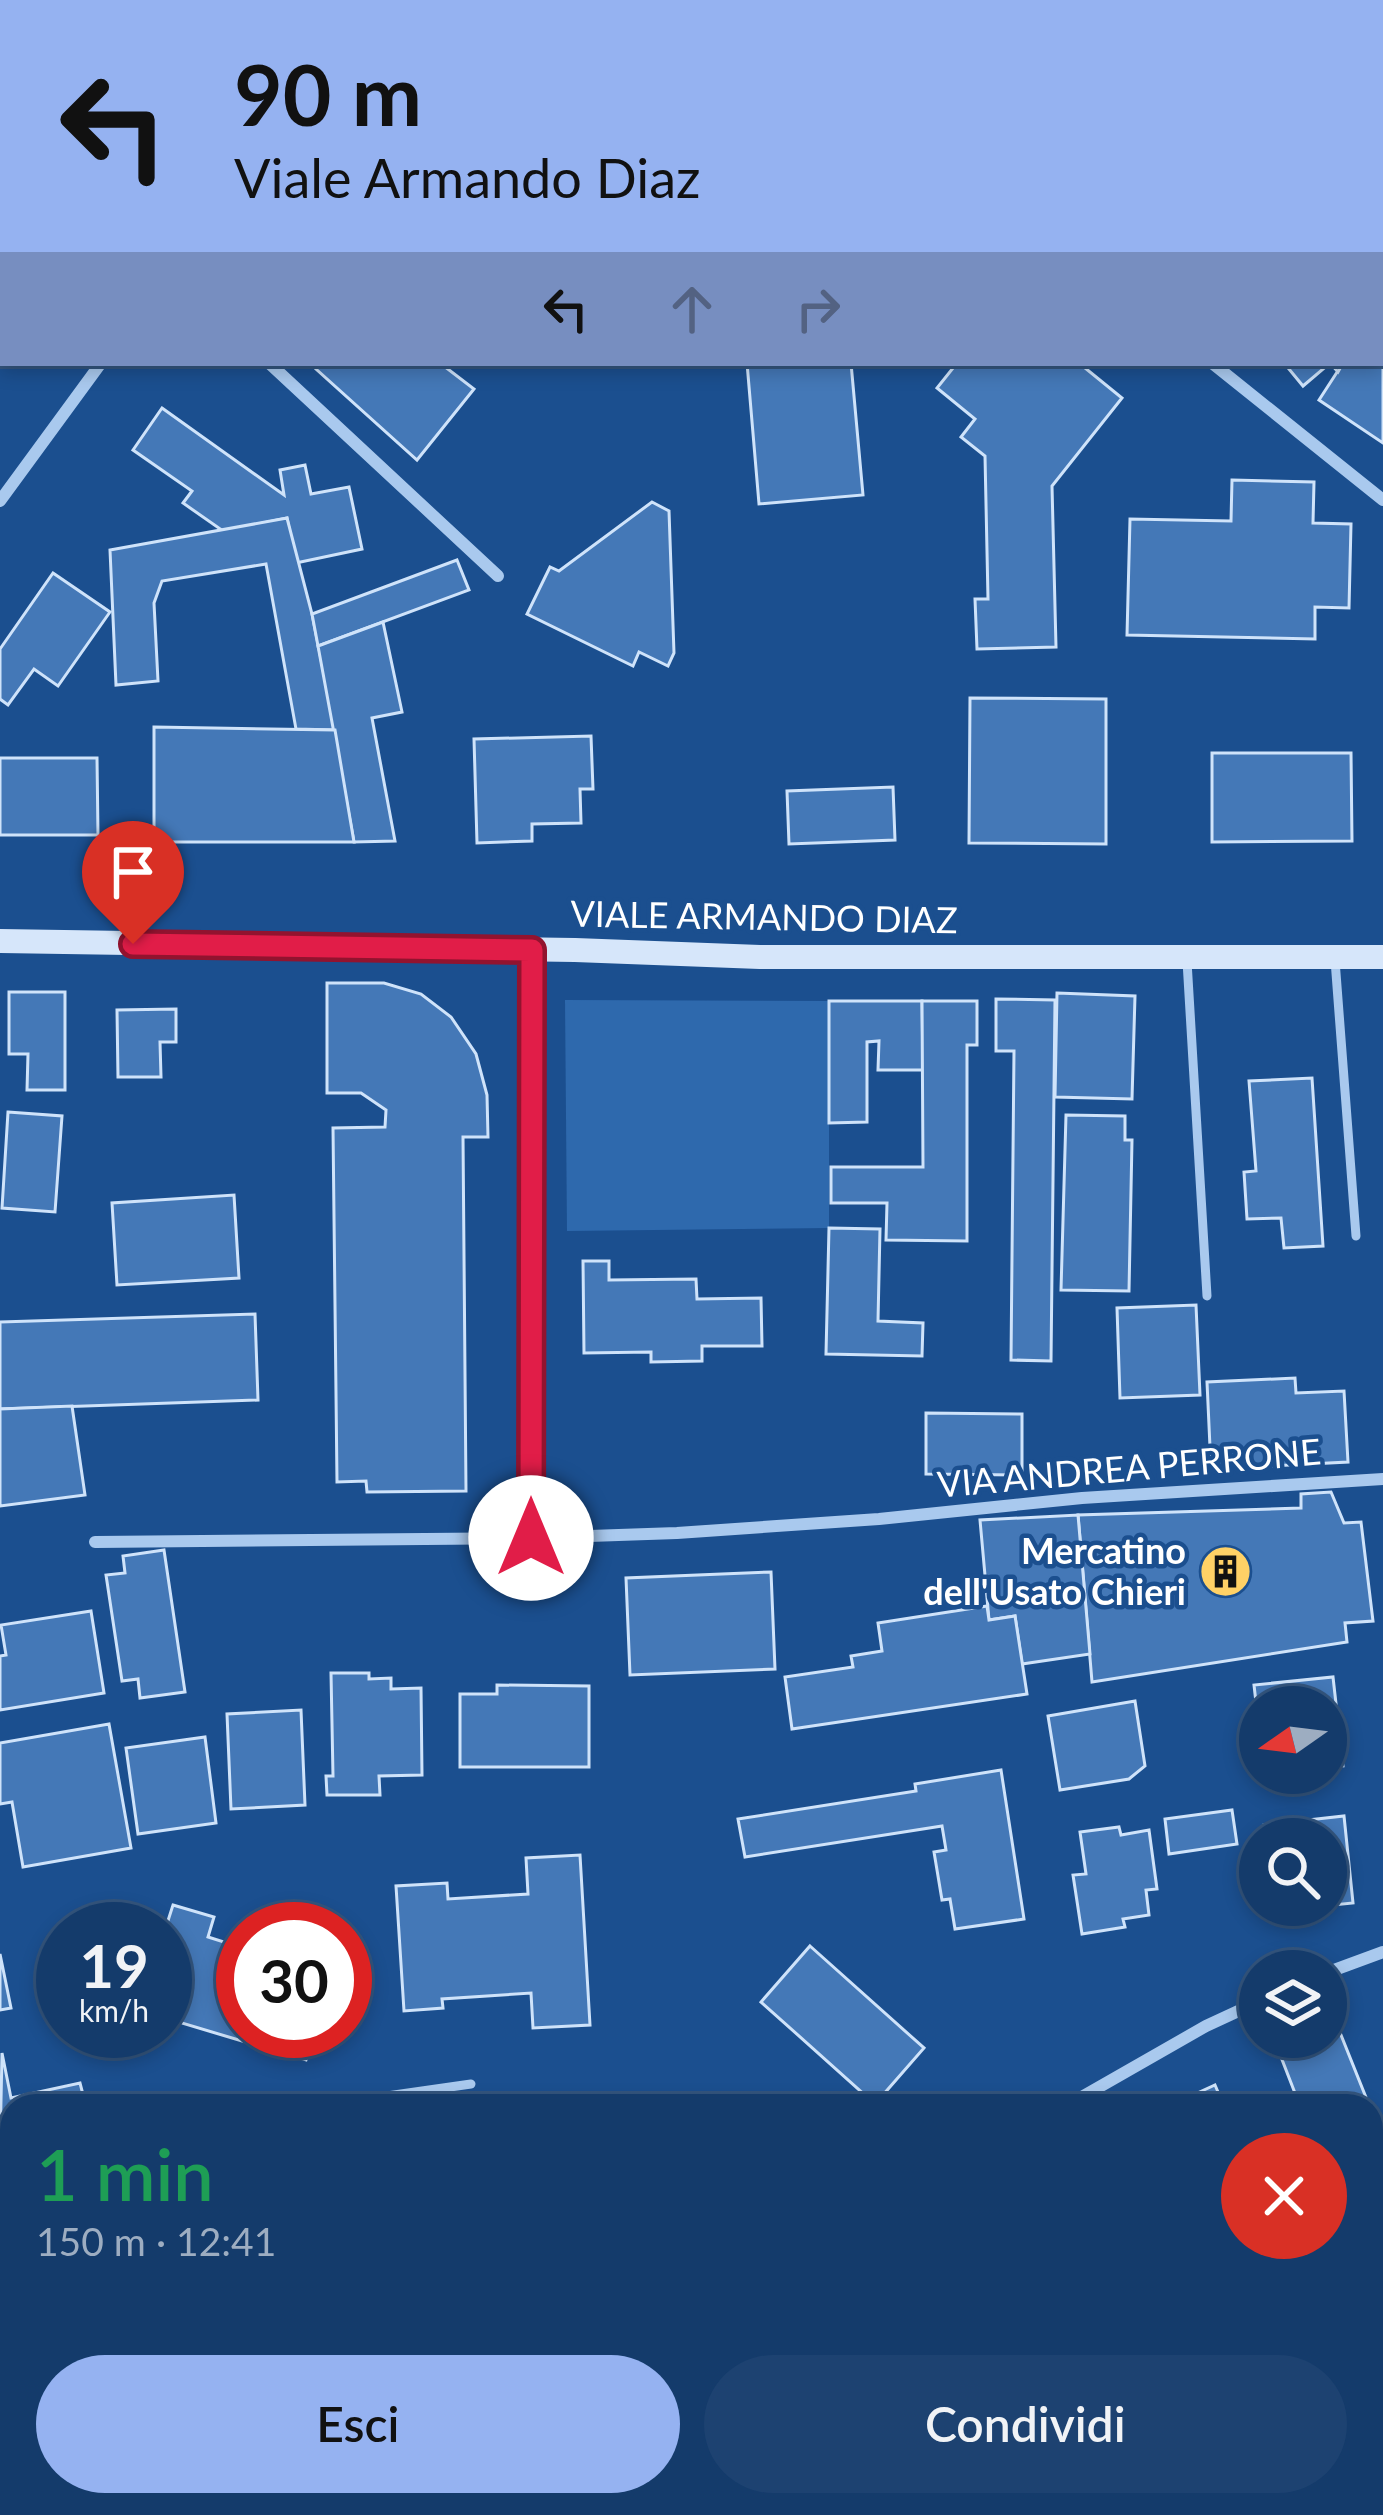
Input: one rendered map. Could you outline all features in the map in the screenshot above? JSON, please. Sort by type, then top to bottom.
[{"type":"street","points":[[0,500],[99,366]]},
{"type":"street","points":[[272,366],[498,576]]},
{"type":"street","points":[[1216,366],[1383,500]]},
{"type":"street","name":"VIALE ARMANDO DIAZ","points":[[0,941],[760,957],[1383,957]]},
{"type":"street","points":[[531,1538],[532,950]]},
{"type":"street","name":"VIA ANDREA PERRONE","points":[[95,1542],[531,1538],[879,1520],[1082,1498],[1383,1479]]},
{"type":"street","points":[[1347,1965],[1383,1952]]},
{"type":"street","points":[[1087,2094],[1239,2011]]},
{"type":"lane","points":[[1334,955],[1356,1236]]},
{"type":"lane","points":[[1186,956],[1207,1296]]},
{"type":"lane","points":[[401,2094],[471,2084]]},
{"type":"shaded area","points":[[565,1000],[829,1001],[829,1228],[567,1231]]},
{"type":"building","points":[[444,366],[474,389],[417,460],[316,369]]},
{"type":"building","points":[[747,366],[851,366],[863,495],[759,504]]},
{"type":"building","points":[[955,366],[1083,366],[1122,398],[1052,486],[1056,647],[977,649],[975,599],[988,599],[985,456],[961,437],[975,419],[937,388]]},
{"type":"building","points":[[1286,366],[1326,366],[1303,386]]},
{"type":"building","points":[[1341,366],[1383,366],[1383,443],[1319,400]]},
{"type":"building","points":[[162,408],[284,495],[280,470],[305,465],[311,494],[349,487],[362,549],[296,563],[287,518],[223,531],[183,503],[192,491],[133,450]]},
{"type":"building","points":[[1232,480],[1314,482],[1313,523],[1351,524],[1349,608],[1315,607],[1315,639],[1127,635],[1130,519],[1231,521]]},
{"type":"building","points":[[652,502],[669,511],[674,653],[668,666],[639,652],[633,666],[527,614],[550,567],[559,571]]},
{"type":"building","points":[[287,518],[335,730],[296,729],[266,564],[162,581],[154,603],[158,681],[116,685],[110,550]]},
{"type":"building","points":[[457,560],[469,590],[318,646],[312,614]]},
{"type":"building","points":[[53,573],[110,612],[58,686],[34,669],[8,705],[0,699],[0,649]]},
{"type":"building","points":[[383,622],[402,712],[372,718],[395,841],[354,842],[318,646]]},
{"type":"building","points":[[970,698],[1106,699],[1106,844],[969,843]]},
{"type":"building","points":[[154,727],[335,730],[354,842],[154,842]]},
{"type":"building","points":[[591,736],[593,789],[580,789],[581,823],[532,824],[532,841],[477,843],[474,739]]},
{"type":"building","points":[[1212,753],[1351,753],[1352,841],[1212,842]]},
{"type":"building","points":[[0,758],[97,758],[98,835],[0,835]]},
{"type":"building","points":[[893,787],[895,840],[789,844],[787,791]]},
{"type":"building","points":[[327,983],[384,983],[421,994],[451,1017],[476,1054],[487,1095],[488,1137],[463,1137],[466,1491],[367,1492],[366,1481],[337,1482],[333,1128],[385,1127],[386,1110],[361,1093],[327,1093]]},
{"type":"building","points":[[9,992],[65,992],[65,1090],[27,1090],[28,1054],[9,1054]]},
{"type":"building","points":[[1057,993],[1135,996],[1132,1099],[1055,1097]]},
{"type":"building","points":[[996,999],[1055,1000],[1051,1361],[1011,1360],[1014,1051],[996,1051]]},
{"type":"building","points":[[829,1001],[922,1001],[923,1070],[878,1070],[879,1041],[867,1042],[867,1122],[829,1123]]},
{"type":"building","points":[[922,1001],[977,1001],[977,1045],[967,1045],[967,1241],[886,1240],[887,1203],[831,1203],[831,1167],[923,1167]]},
{"type":"building","points":[[176,1009],[176,1042],[160,1042],[161,1077],[118,1077],[117,1010]]},
{"type":"building","points":[[1312,1078],[1323,1246],[1284,1248],[1281,1218],[1247,1219],[1244,1172],[1256,1171],[1249,1081]]},
{"type":"building","points":[[8,1112],[62,1116],[55,1212],[2,1208]]},
{"type":"building","points":[[1066,1115],[1125,1116],[1125,1140],[1132,1140],[1129,1291],[1061,1290]]},
{"type":"building","points":[[234,1195],[239,1278],[117,1285],[112,1203]]},
{"type":"building","points":[[829,1228],[880,1229],[878,1321],[923,1323],[922,1356],[826,1354]]},
{"type":"building","points":[[583,1261],[609,1261],[609,1280],[696,1279],[697,1299],[761,1298],[762,1346],[702,1346],[702,1361],[651,1362],[651,1352],[584,1353]]},
{"type":"building","points":[[1196,1305],[1200,1395],[1120,1398],[1117,1308]]},
{"type":"building","points":[[255,1314],[258,1400],[0,1409],[0,1322]]},
{"type":"building","points":[[1295,1378],[1296,1393],[1344,1391],[1348,1462],[1211,1469],[1207,1382]]},
{"type":"building","points":[[72,1406],[85,1495],[0,1506],[0,1409]]},
{"type":"building","points":[[926,1413],[1022,1414],[1022,1475],[926,1474]]},
{"type":"building","name":"Mercatino dell'Usato Chieri","points":[[1331,1492],[1344,1523],[1361,1522],[1373,1621],[1345,1623],[1347,1642],[1092,1682],[1078,1515],[1301,1508],[1301,1494]]},
{"type":"building","points":[[1078,1515],[1090,1654],[1022,1664],[1015,1616],[989,1620],[980,1520]]},
{"type":"building","points":[[164,1550],[185,1692],[140,1698],[138,1679],[122,1681],[106,1575],[125,1573],[123,1556]]},
{"type":"building","points":[[771,1572],[775,1669],[630,1675],[626,1578]]},
{"type":"building","points":[[987,1606],[989,1620],[1015,1616],[1027,1694],[792,1729],[785,1677],[853,1667],[851,1656],[882,1651],[878,1623]]},
{"type":"building","points":[[91,1611],[104,1693],[0,1710],[0,1656],[6,1655],[1,1625]]},
{"type":"building","points":[[331,1673],[369,1673],[369,1679],[391,1678],[391,1689],[421,1688],[422,1775],[379,1776],[380,1795],[327,1795],[326,1776],[333,1776]]},
{"type":"building","points":[[1333,1677],[1334,1686],[1254,1686]]},
{"type":"building","points":[[497,1685],[589,1686],[589,1767],[460,1767],[460,1694],[497,1694]]},
{"type":"building","points":[[1135,1701],[1145,1766],[1129,1779],[1060,1790],[1048,1716]]},
{"type":"building","points":[[301,1710],[305,1805],[231,1809],[227,1714]]},
{"type":"building","points":[[109,1724],[131,1848],[23,1867],[12,1802],[0,1804],[0,1743]]},
{"type":"building","points":[[205,1737],[216,1823],[138,1834],[126,1748]]},
{"type":"building","points":[[1001,1770],[1024,1919],[955,1929],[950,1899],[942,1900],[934,1852],[946,1850],[942,1826],[745,1857],[738,1819],[916,1791],[915,1784]]},
{"type":"building","points":[[1232,1810],[1237,1844],[1169,1854],[1165,1819]]},
{"type":"building","points":[[1119,1827],[1121,1835],[1149,1830],[1157,1889],[1146,1890],[1149,1915],[1123,1919],[1125,1927],[1082,1934],[1073,1875],[1086,1874],[1080,1832]]},
{"type":"building","points":[[1347,1845],[1353,1903],[1347,1904]]},
{"type":"building","points":[[580,1855],[590,2025],[533,2028],[531,1993],[442,1999],[443,2008],[404,2011],[396,1886],[447,1883],[448,1899],[528,1894],[526,1858]]},
{"type":"building","points":[[192,1911],[214,1917],[208,1937],[216,1940],[216,2033],[192,2026]]},
{"type":"building","points":[[810,1946],[924,2048],[884,2094],[864,2094],[761,2002]]},
{"type":"building","points":[[0,1954],[11,2008],[0,2010]]},
{"type":"building","points":[[1347,2050],[1365,2094],[1295,2094],[1281,2058],[1347,2058]]},
{"type":"building","points":[[2,2053],[10,2094],[1,2094]]},
{"type":"building","points":[[80,2083],[83,2094],[29,2094]]},
{"type":"building","points":[[1215,2085],[1219,2094],[1195,2094]]},
{"type":"place","name":"Mercatino dell'Usato Chieri","points":[[1225,1572]]},
{"type":"route","points":[[133,944],[532,950],[531,1538]]}]
